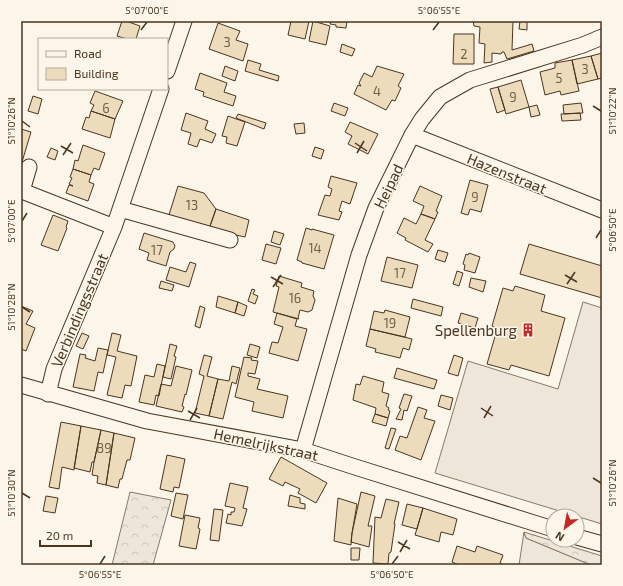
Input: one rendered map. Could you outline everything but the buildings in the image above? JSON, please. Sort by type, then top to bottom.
[{"type":"street","points":[[168,68],[184,21]]},
{"type":"street","name":"Heipad","points":[[303,450],[359,255],[376,208],[412,135],[422,119],[440,97],[470,80],[583,45],[602,37]]},
{"type":"street","name":"Verbindingsstraat","points":[[48,394],[54,370],[114,227],[161,90]]},
{"type":"street","name":"Hazenstraat","points":[[412,135],[602,210]]},
{"type":"street","points":[[29,167],[22,191],[114,227]]},
{"type":"street","points":[[120,208],[230,240]]},
{"type":"street","name":"Hemelrijkstraat","points":[[21,385],[48,394],[147,421],[303,450],[545,526]]},
{"type":"street","points":[[585,539],[602,544]]},
{"type":"green space","points":[[583,302],[602,308],[602,524],[585,519],[585,508],[550,508],[435,473],[468,361],[558,389]]},
{"type":"green space","points":[[130,492],[171,500],[153,565],[112,565]]},
{"type":"green space","points":[[524,532],[526,538],[545,546],[545,548],[550,548],[591,565],[519,565]]},
{"type":"green space","points":[[524,532],[545,538],[545,546],[526,538]]},
{"type":"green space","points":[[550,548],[576,548],[602,556],[602,565],[591,565]]},
{"type":"place","name":"Spellenburg","points":[[528,330]]}]
